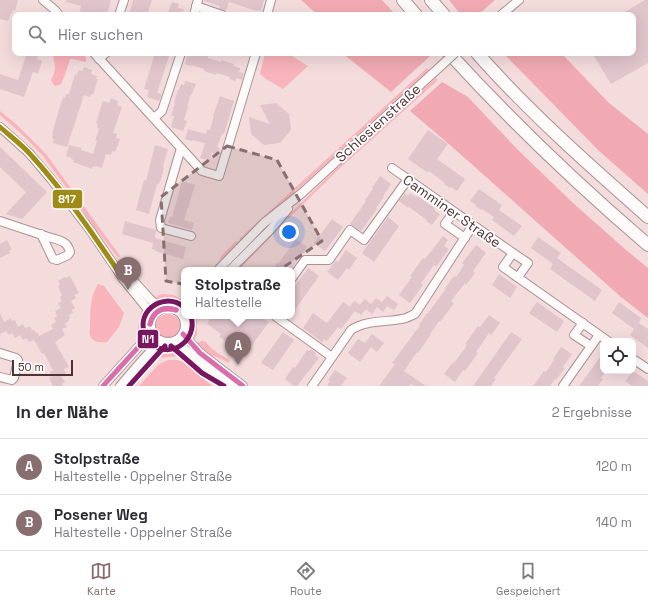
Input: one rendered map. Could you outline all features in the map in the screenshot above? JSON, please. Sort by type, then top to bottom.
[{"type":"highway","points":[[403,0],[413,12]]},
{"type":"highway","points":[[431,0],[441,12]]},
{"type":"highway","points":[[452,56],[493,101],[557,163],[648,245]]},
{"type":"highway","points":[[480,56],[510,89],[580,156],[648,217]]},
{"type":"street","points":[[120,12],[124,0]]},
{"type":"street","points":[[268,12],[271,0]]},
{"type":"street","points":[[505,12],[519,0]]},
{"type":"street","points":[[46,1],[56,12]]},
{"type":"street","points":[[197,3],[216,12]]},
{"type":"street","points":[[101,56],[202,171],[219,176],[255,56]]},
{"type":"street","points":[[154,118],[162,111],[180,56]]},
{"type":"street","name":"Schlesienstraße","points":[[221,267],[264,223],[302,193],[452,56]]},
{"type":"street","points":[[0,127],[29,153],[58,187],[90,230],[124,280],[150,312],[152,317]]},
{"type":"street","points":[[181,148],[160,220],[161,228],[191,236]]},
{"type":"street","name":"Camminer Straße","points":[[392,168],[528,263],[518,277]]},
{"type":"street","points":[[295,274],[304,260],[328,260],[350,230],[364,240],[408,179]]},
{"type":"street","name":"Schlesienstraße","points":[[233,267],[271,229],[302,193]]},
{"type":"street","points":[[454,212],[445,224],[465,238]]},
{"type":"street","points":[[0,221],[41,234]]},
{"type":"street","points":[[312,386],[351,330],[363,324],[406,318],[415,314],[473,225]]},
{"type":"street","points":[[90,230],[160,309]]},
{"type":"street","name":"Camminer Straße","points":[[513,253],[503,267],[604,338]]},
{"type":"street","points":[[176,310],[181,306]]},
{"type":"street","points":[[181,314],[171,308],[160,309],[156,312],[152,317],[150,326],[153,335],[160,341],[170,343],[175,341],[183,334],[185,329],[185,319]]},
{"type":"street","points":[[279,319],[332,357]]},
{"type":"street","points":[[583,323],[574,335],[591,346]]},
{"type":"street","points":[[103,386],[151,331]]},
{"type":"street","points":[[183,334],[200,353],[243,386]]},
{"type":"street","points":[[563,386],[599,334]]},
{"type":"street","points":[[120,386],[160,341]]},
{"type":"street","points":[[175,341],[206,367],[237,386]]},
{"type":"street","points":[[0,353],[18,360],[14,378],[12,380],[0,377]]},
{"type":"street","points":[[636,361],[648,369]]},
{"type":"highlighted area","points":[[227,146],[277,160],[322,241],[243,295],[166,281],[161,197]]},
{"type":"shaded area","points":[[301,0],[382,0],[393,12],[315,12]]},
{"type":"shaded area","points":[[449,0],[495,0],[481,12],[459,12]]},
{"type":"shaded area","points":[[53,56],[84,56],[86,58],[86,62],[70,59],[61,84],[56,86],[51,80],[54,74],[55,65]]},
{"type":"shaded area","points":[[264,56],[292,56],[308,66],[283,89],[260,74]]},
{"type":"shaded area","points":[[346,56],[430,56],[391,92]]},
{"type":"shaded area","points":[[506,56],[564,56],[609,103],[648,134],[648,194],[599,151]]},
{"type":"shaded area","points":[[427,68],[429,70],[218,262],[221,256],[236,241],[238,242],[239,239]]},
{"type":"shaded area","points":[[436,78],[438,80],[340,168],[242,267],[237,267],[333,172]]},
{"type":"shaded area","points":[[442,82],[468,97],[517,149],[573,203],[648,268],[648,318],[621,297],[410,111]]},
{"type":"shaded area","points":[[0,111],[16,124],[46,154],[120,256],[118,258],[43,156],[26,138],[0,115]]},
{"type":"shaded area","points":[[98,284],[104,286],[124,313],[119,327],[107,342],[95,341],[90,335],[91,304],[93,294]]},
{"type":"shaded area","points":[[162,294],[175,296],[181,301],[177,305],[170,305],[154,300]]},
{"type":"shaded area","points":[[144,308],[147,316],[147,324],[142,339],[137,333],[141,312]]},
{"type":"shaded area","points":[[168,314],[177,317],[180,326],[177,335],[168,338],[159,335],[156,326],[159,317]]},
{"type":"shaded area","points":[[189,319],[197,319],[197,335],[192,341],[188,332]]},
{"type":"shaded area","points":[[201,341],[206,342],[214,350],[230,360],[228,363],[222,359],[204,353],[195,345]]},
{"type":"shaded area","points":[[165,346],[174,347],[182,351],[177,356],[162,358],[154,350]]},
{"type":"shaded area","points":[[151,354],[155,359],[155,362],[131,386],[127,386],[138,374],[144,362]]},
{"type":"shaded area","points":[[186,354],[213,380],[211,382],[185,359],[184,357]]},
{"type":"shaded area","points":[[168,360],[184,362],[212,386],[139,386],[159,364]]},
{"type":"building","points":[[0,0],[18,0],[15,11],[13,10],[8,21],[0,19]]},
{"type":"building","points":[[66,0],[111,0],[108,12],[80,12],[81,6],[66,2]]},
{"type":"building","points":[[133,0],[152,0],[148,12],[130,12]]},
{"type":"building","points":[[204,0],[264,0],[261,11],[229,2],[226,11],[219,8],[220,6]]},
{"type":"building","points":[[645,0],[648,0],[648,63],[611,84],[594,56],[636,56],[636,12],[625,12]]},
{"type":"building","points":[[172,2],[179,4],[178,8],[184,9],[183,12],[168,12]]},
{"type":"building","points":[[26,56],[38,56],[37,59],[42,61],[38,74],[33,72],[24,97],[0,89],[0,74],[18,80]]},
{"type":"building","points":[[154,56],[169,56],[157,93],[162,94],[159,101],[147,97],[149,90],[144,89]]},
{"type":"building","points":[[187,56],[208,56],[208,58],[221,62],[221,60],[234,64],[233,66],[240,68],[239,72],[244,73],[242,80],[236,78],[236,81],[229,79],[230,77],[217,73],[216,75],[204,71],[204,69],[185,64]]},
{"type":"building","points":[[84,67],[92,70],[91,73],[97,76],[96,79],[98,79],[93,95],[91,94],[90,97],[84,95],[67,147],[53,143],[54,139],[52,138],[52,133],[63,97],[65,98],[66,94],[69,94],[75,74],[77,75],[79,70],[82,71]]},
{"type":"building","points":[[185,81],[196,84],[187,107],[184,120],[187,121],[183,131],[171,127],[174,116],[171,116],[178,90],[181,84],[184,85]]},
{"type":"building","points":[[220,96],[234,101],[224,134],[222,134],[217,147],[220,148],[218,155],[212,153],[210,161],[200,158],[205,143],[185,139],[188,129],[206,134],[207,129],[210,130]]},
{"type":"building","points":[[111,98],[118,101],[117,105],[122,107],[113,133],[117,134],[116,138],[120,139],[115,152],[112,151],[111,155],[106,154],[102,168],[93,166],[92,169],[73,162],[74,160],[71,159],[72,158],[66,156],[69,145],[81,148],[81,150],[93,154],[99,129],[97,128],[98,124],[96,123],[101,107],[103,101],[109,103]]},
{"type":"building","points":[[276,103],[289,114],[291,130],[280,143],[264,145],[251,134],[249,117],[270,124],[260,105]]},
{"type":"building","points":[[428,130],[448,144],[437,159],[465,179],[457,191],[444,184],[445,183],[429,171],[428,173],[408,159]]},
{"type":"building","points":[[155,145],[168,149],[161,179],[159,184],[157,184],[149,214],[136,210],[144,180],[146,181]]},
{"type":"building","points":[[0,147],[47,192],[22,219],[6,214],[26,192],[0,167]]},
{"type":"building","points":[[380,176],[391,184],[376,208],[377,209],[361,231],[350,224],[366,201],[365,200]]},
{"type":"building","points":[[182,181],[195,185],[184,220],[194,223],[192,230],[168,223],[170,216],[172,217]]},
{"type":"building","points":[[479,189],[502,205],[499,210],[522,226],[514,236],[492,220],[494,217],[475,206],[476,205],[470,201]]},
{"type":"building","points":[[405,193],[408,196],[410,193],[416,197],[417,196],[435,208],[434,210],[440,214],[432,225],[399,201]]},
{"type":"building","points":[[388,217],[399,226],[374,262],[362,253]]},
{"type":"building","points":[[332,219],[343,227],[325,251],[314,243]]},
{"type":"building","points":[[125,221],[156,230],[155,238],[186,247],[183,259],[155,251],[152,249],[153,243],[122,234]]},
{"type":"building","points":[[443,236],[448,240],[444,246],[449,249],[436,267],[434,265],[421,283],[423,285],[410,303],[399,295],[423,258],[425,259]]},
{"type":"building","points":[[538,237],[561,253],[557,258],[602,290],[595,301],[550,269],[553,264],[531,248]]},
{"type":"building","points":[[296,239],[307,247],[293,267],[274,267],[278,262],[279,263]]},
{"type":"building","points":[[7,240],[12,250],[9,251],[10,253],[0,258],[0,244]]},
{"type":"building","points":[[476,245],[486,253],[473,271],[475,273],[451,301],[454,303],[440,322],[439,321],[404,371],[426,386],[414,386],[411,384],[409,386],[379,386],[395,364],[392,363],[420,326],[419,325],[427,313],[446,289],[445,288],[454,276],[456,277],[464,265],[462,263]]},
{"type":"building","points":[[346,250],[357,258],[349,270],[347,268],[338,280],[327,272],[336,260],[338,262]]},
{"type":"building","points":[[308,268],[319,276],[295,310],[295,286]]},
{"type":"building","points":[[499,274],[517,287],[510,298],[492,285]]},
{"type":"building","points":[[70,276],[79,293],[74,295],[76,298],[71,301],[75,308],[72,310],[73,313],[69,315],[69,321],[65,323],[67,327],[62,329],[65,335],[55,342],[69,367],[64,369],[66,373],[61,376],[65,382],[62,384],[63,386],[53,386],[49,378],[52,376],[50,372],[53,370],[44,353],[42,354],[34,340],[29,342],[26,338],[23,340],[20,335],[15,338],[12,333],[9,335],[6,331],[0,334],[0,313],[4,322],[11,318],[12,321],[15,320],[18,327],[23,324],[25,328],[30,326],[39,336],[53,329],[51,325],[56,322],[54,318],[57,316],[55,311],[61,308],[58,303],[62,301],[58,281]]},
{"type":"building","points":[[387,296],[398,304],[394,310],[387,306],[383,312],[377,307],[372,314],[366,309],[361,315],[355,311],[341,329],[338,327],[327,341],[324,339],[322,342],[303,328],[313,313],[327,323],[343,302],[350,307],[354,301],[360,305],[365,299],[371,304],[376,298],[382,302]]},
{"type":"building","points":[[537,302],[564,321],[557,332],[529,313]]},
{"type":"building","points":[[619,302],[641,318],[639,323],[648,329],[648,348],[630,335],[634,329],[612,313]]},
{"type":"building","points":[[489,315],[500,323],[491,335],[489,333],[476,352],[478,353],[455,382],[444,374],[463,351],[467,345],[465,344],[478,326],[480,327]]},
{"type":"building","points":[[210,319],[264,319],[269,322],[247,352],[227,338],[225,341],[219,337],[221,334],[207,324]]},
{"type":"building","points":[[283,332],[294,340],[273,370],[261,363]]},
{"type":"building","points":[[511,332],[522,339],[494,378],[496,379],[491,386],[473,386]]},
{"type":"building","points":[[372,334],[384,343],[377,352],[371,347],[360,362],[348,353],[358,339],[365,343]]},
{"type":"building","points":[[561,347],[572,354],[563,367],[565,368],[550,386],[533,386],[544,371],[546,372]]},
{"type":"building","points":[[311,349],[319,358],[297,386],[294,386],[285,379],[293,367],[295,368],[307,350],[309,351]]},
{"type":"building","points":[[600,357],[600,374],[604,374],[601,378],[603,379],[598,386],[579,386]]},
{"type":"building","points":[[335,370],[347,378],[341,386],[327,386],[330,381],[328,380]]},
{"type":"building","points":[[636,373],[648,381],[648,386],[632,386],[625,381],[631,374]]},
{"type":"transit line","name":"817","points":[[0,127],[27,150],[43,169],[91,231],[124,280]]},
{"type":"transit line","name":"N1","points":[[181,305],[175,302],[166,301],[158,303],[151,308],[146,314],[143,322],[144,330],[148,339],[155,346],[163,349],[179,347],[190,334],[192,326],[191,319]]},
{"type":"transit line","points":[[150,324],[151,319],[160,310],[167,308],[176,310]]},
{"type":"transit line","points":[[150,324],[154,315],[163,309],[176,310]]},
{"type":"transit line","points":[[103,386],[151,331]]},
{"type":"transit line","points":[[183,334],[200,353],[243,386]]},
{"type":"transit line","name":"N1","points":[[129,386],[165,346]]},
{"type":"transit line","name":"N1","points":[[171,346],[202,373],[224,386]]},
{"type":"place","name":"Posener Weg","points":[[128,290]]},
{"type":"place","name":"Stolpstraße","points":[[238,365]]}]
